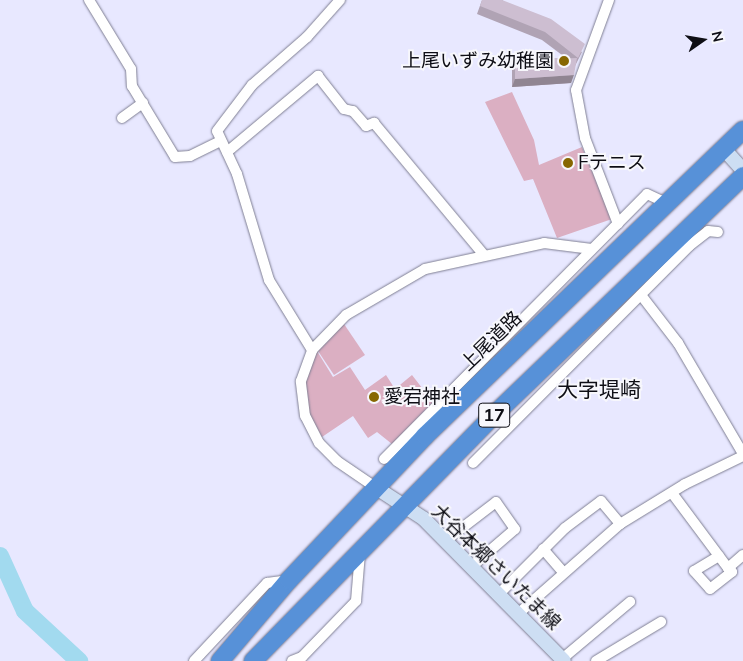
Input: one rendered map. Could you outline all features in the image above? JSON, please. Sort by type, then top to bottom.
[{"type":"highway","name":"上尾道路","points":[[220,661],[289,580],[375,487],[421,430],[743,130]]},
{"type":"highway","name":"17","points":[[253,661],[497,412],[684,241],[743,176]]},
{"type":"main road","points":[[724,148],[743,170]]},
{"type":"main road","name":"大谷本郷さいたま線","points":[[375,487],[445,541],[519,613],[563,660]]},
{"type":"street","points":[[89,0],[131,69],[132,86],[174,157],[190,156],[221,141]]},
{"type":"street","points":[[312,350],[269,280],[227,152],[217,131],[230,109],[340,0]]},
{"type":"street","points":[[609,0],[576,90],[584,138],[618,224]]},
{"type":"street","points":[[227,152],[318,76],[344,109],[353,111],[366,126],[374,122],[484,255]]},
{"type":"street","points":[[122,118],[143,103]]},
{"type":"street","points":[[384,458],[421,430],[592,249],[647,194],[664,202]]},
{"type":"street","points":[[473,463],[641,295],[684,241],[708,231],[718,232]]},
{"type":"street","points":[[375,487],[338,461],[320,443],[305,416],[301,381],[312,350],[346,315],[410,275],[484,255],[544,243],[592,249]]},
{"type":"street","points":[[519,613],[563,572],[620,524],[672,493],[743,455],[678,343],[641,295]]},
{"type":"street","points":[[497,412],[519,418]]},
{"type":"street","points":[[672,493],[732,572],[710,589],[694,571],[719,556]]},
{"type":"street","points":[[499,594],[543,549],[602,501],[620,524]]},
{"type":"street","points":[[445,541],[496,502],[515,529],[471,567]]},
{"type":"street","points":[[543,549],[563,572]]},
{"type":"street","points":[[292,661],[302,657],[356,601],[360,553]]},
{"type":"street","points":[[728,568],[743,555]]},
{"type":"street","points":[[194,661],[267,583],[289,580]]},
{"type":"street","points":[[563,660],[630,602]]},
{"type":"street","points":[[596,661],[661,622]]},
{"type":"shaded area","name":"Fテニス","points":[[512,92],[534,140],[539,165],[582,147],[612,219],[557,238],[533,179],[524,181],[485,102]]},
{"type":"shaded area","points":[[344,324],[365,355],[334,375],[318,351]]},
{"type":"shaded area","points":[[317,351],[333,377],[350,367],[365,390],[386,375],[395,389],[412,375],[433,402],[392,444],[377,432],[368,438],[353,416],[322,437],[307,410],[305,381]]},
{"type":"building","points":[[482,0],[502,0],[551,19],[585,44],[578,58],[545,32],[480,6]]},
{"type":"building","points":[[577,58],[574,75],[515,79],[515,60]]},
{"type":"waterway","points":[[0,556],[25,611],[79,661]]},
{"type":"place","name":"上尾いずみ幼稚園","points":[[564,61]]},
{"type":"place","name":"Fテニス","points":[[568,163]]},
{"type":"place","name":"愛宕神社","points":[[374,397]]},
{"type":"district","name":"大字堤崎","points":[[599,389]]}]
